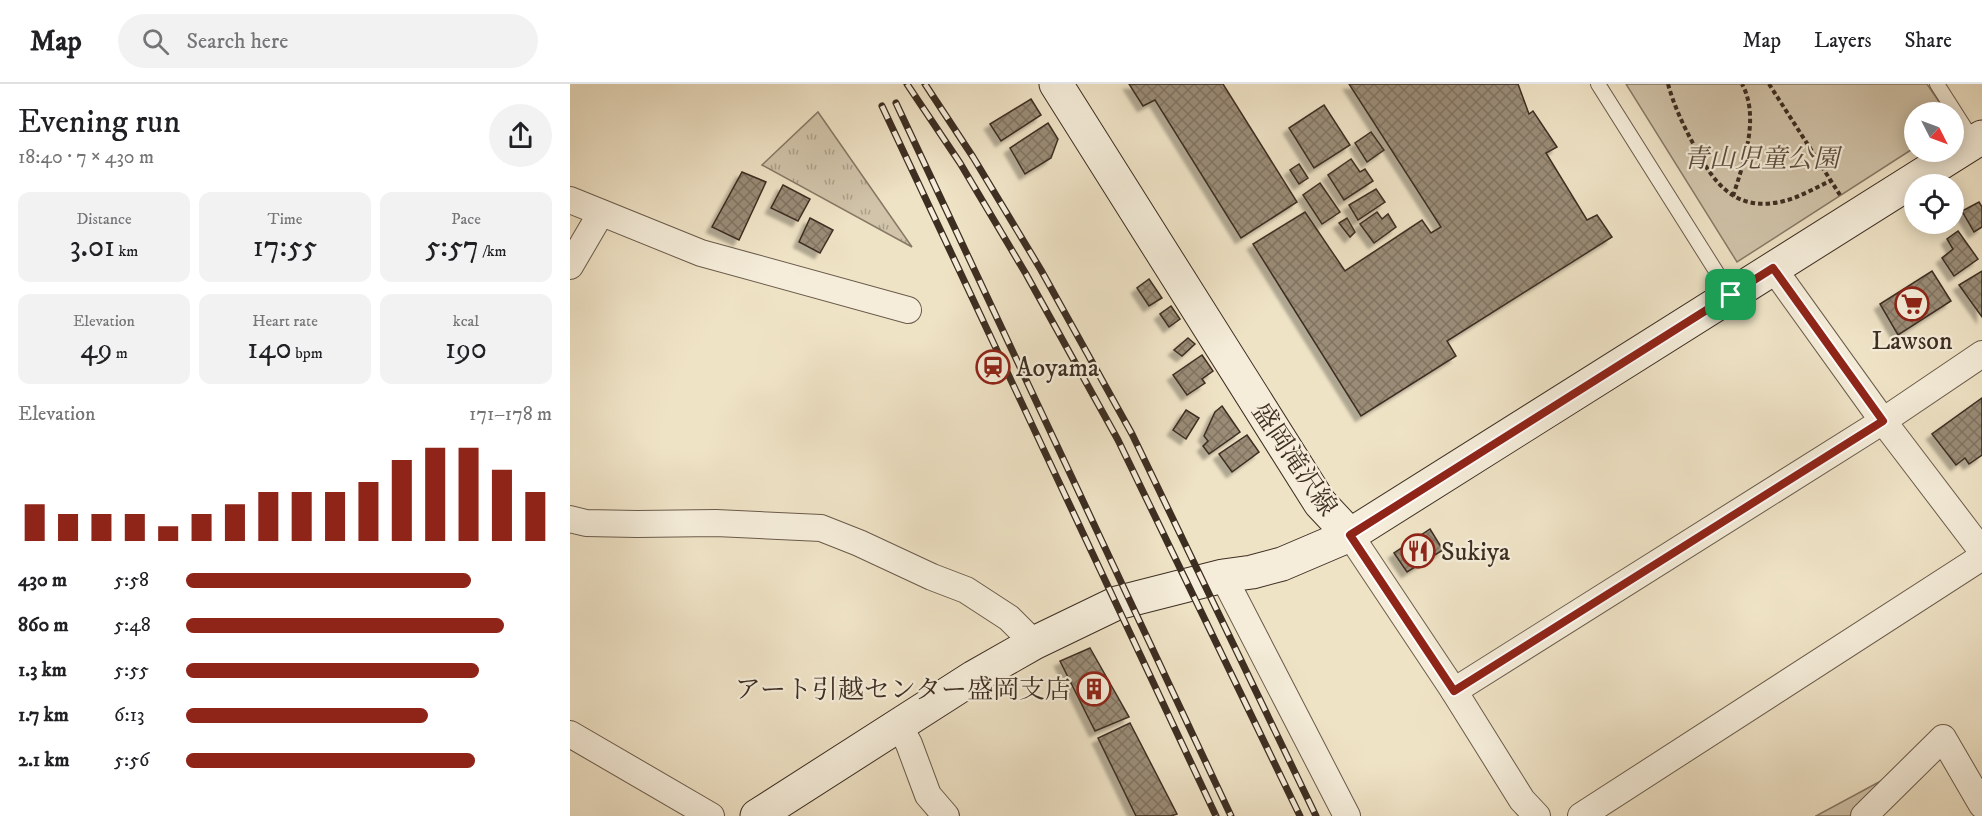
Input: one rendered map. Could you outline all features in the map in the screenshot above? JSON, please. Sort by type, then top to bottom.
[{"type":"main road","name":"盛岡滝沢線","points":[[1056,84],[1320,503],[1350,535],[1978,139]]},
{"type":"main road","points":[[757,816],[974,677],[1034,643],[1116,603],[1223,576],[1252,572],[1282,564],[1350,535]]},
{"type":"street","points":[[570,200],[701,253],[908,310]]},
{"type":"street","points":[[570,267],[601,213]]},
{"type":"street","points":[[1773,268],[1883,421],[1982,551]]},
{"type":"street","points":[[1454,691],[1883,421],[1982,354]]},
{"type":"street","points":[[570,519],[586,523],[716,523],[821,528],[966,590],[1009,618],[1034,643]]},
{"type":"street","points":[[1350,535],[1454,691],[1522,800],[1537,816]]},
{"type":"street","points":[[1581,816],[1982,557]]},
{"type":"street","points":[[1223,576],[1347,816]]},
{"type":"street","points":[[899,725],[909,744],[928,795],[946,816]]},
{"type":"street","points":[[570,734],[711,816]]},
{"type":"street","points":[[1864,816],[1943,738],[1982,805]]},
{"type":"lane","points":[[1598,84],[1731,295]]},
{"type":"lane","points":[[1937,84],[1978,139]]},
{"type":"path","points":[[1668,84],[1686,132],[1704,167],[1717,183],[1733,196],[1742,200],[1764,203],[1784,201],[1830,181]]},
{"type":"path","points":[[1733,196],[1742,166],[1749,128],[1747,93],[1742,84]]},
{"type":"path","points":[[1770,84],[1842,199]]},
{"type":"green space","name":"青山児童公園","points":[[1626,84],[1927,84],[1939,102],[1904,102],[1904,154],[1737,262]]},
{"type":"green space","points":[[818,112],[912,247],[762,165]]},
{"type":"green space","points":[[1905,768],[1854,816],[1816,816]]},
{"type":"building","points":[[1129,84],[1223,84],[1297,202],[1241,238],[1155,100],[1143,106]]},
{"type":"building","points":[[1349,84],[1518,84],[1529,114],[1533,111],[1557,147],[1546,153],[1587,220],[1597,215],[1612,237],[1447,341],[1456,356],[1361,416],[1253,244],[1305,212],[1345,271],[1422,220],[1431,233],[1441,227]]},
{"type":"building","points":[[1031,99],[1041,115],[1001,141],[990,124]]},
{"type":"building","points":[[1324,105],[1350,145],[1314,168],[1289,128]]},
{"type":"building","points":[[1048,123],[1058,139],[1051,158],[1025,174],[1010,148]]},
{"type":"building","points":[[1371,132],[1384,150],[1367,162],[1355,143]]},
{"type":"building","points":[[1351,159],[1360,172],[1365,169],[1373,181],[1344,200],[1328,175]]},
{"type":"building","points":[[1299,164],[1308,178],[1299,184],[1290,170]]},
{"type":"building","points":[[742,172],[766,182],[739,240],[712,227]]},
{"type":"building","points":[[1320,183],[1340,212],[1322,224],[1303,195]]},
{"type":"building","points":[[783,185],[810,199],[798,221],[771,208]]},
{"type":"building","points":[[1376,189],[1385,202],[1358,220],[1349,205]]},
{"type":"building","points":[[1979,202],[1982,207],[1982,227],[1974,232],[1964,214],[1964,210]]},
{"type":"building","points":[[1377,212],[1382,219],[1388,214],[1396,227],[1374,243],[1360,224]]},
{"type":"building","points":[[810,218],[833,230],[820,253],[799,242]]},
{"type":"building","points":[[1347,218],[1355,232],[1350,237],[1339,223]]},
{"type":"building","points":[[1954,234],[1960,234],[1978,259],[1954,276],[1942,258],[1953,249],[1947,239]]},
{"type":"building","points":[[1932,271],[1951,301],[1898,335],[1880,304]]},
{"type":"building","points":[[1982,271],[1982,317],[1959,285]]},
{"type":"building","points":[[1149,279],[1162,298],[1149,306],[1137,288]]},
{"type":"building","points":[[1171,306],[1180,319],[1169,327],[1160,314]]},
{"type":"building","points":[[1188,338],[1195,344],[1182,356],[1174,350]]},
{"type":"building","points":[[1202,355],[1213,371],[1202,379],[1205,383],[1187,395],[1173,375]]},
{"type":"building","points":[[1982,398],[1982,455],[1969,464],[1965,458],[1956,465],[1932,434]]},
{"type":"building","points":[[1222,406],[1240,432],[1209,454],[1203,446],[1208,441],[1204,436],[1215,412]]},
{"type":"building","points":[[1186,410],[1199,418],[1186,439],[1173,430]]},
{"type":"building","points":[[1247,435],[1259,452],[1232,472],[1219,454]]},
{"type":"building","name":"Sukiya","points":[[1430,529],[1443,550],[1407,572],[1394,553]]},
{"type":"building","name":"アート引越センター盛岡支店","points":[[1090,648],[1129,717],[1095,731],[1060,661]]},
{"type":"building","points":[[1130,723],[1177,814],[1136,816],[1098,738]]},
{"type":"railway","points":[[907,84],[960,163],[1026,274],[1118,440],[1300,816]]},
{"type":"railway","points":[[925,84],[973,157],[1041,270],[1132,434],[1316,816]]},
{"type":"railway","points":[[896,103],[1231,816]]},
{"type":"railway","points":[[882,106],[1216,816]]},
{"type":"place","name":"Lawson","points":[[1912,304]]},
{"type":"place","name":"Aoyama","points":[[993,367]]},
{"type":"place","name":"Sukiya","points":[[1418,551]]},
{"type":"place","name":"アート引越センター盛岡支店","points":[[1094,689]]},
{"type":"route","points":[[1773,268],[1883,421],[1454,691],[1350,535],[1731,295],[1773,268]]}]
